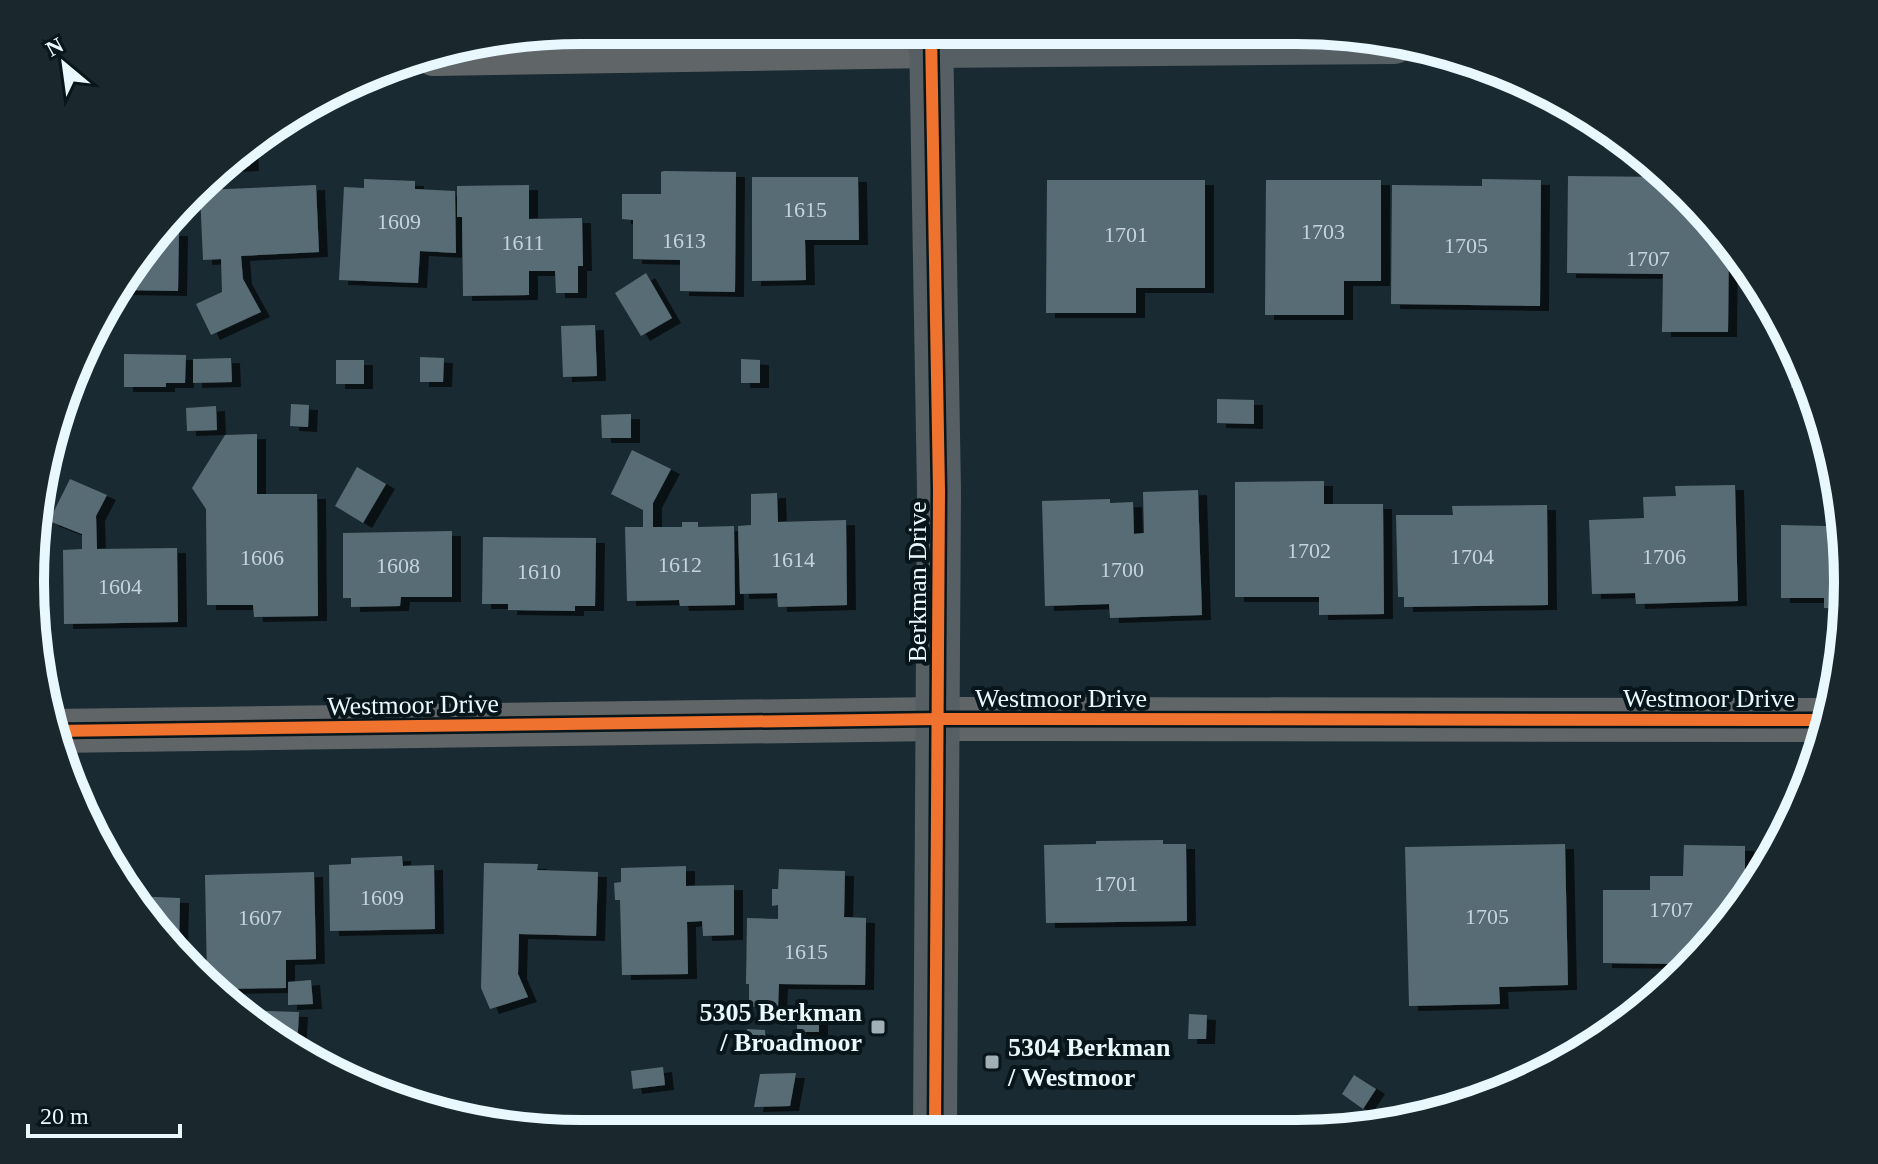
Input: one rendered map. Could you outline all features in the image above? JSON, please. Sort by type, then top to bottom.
[{"type":"street","points":[[489,52],[765,44]]},
{"type":"street","name":"Berkman Drive","points":[[930,44],[939,491],[935,1120]]},
{"type":"street","name":"Westmoor Drive","points":[[65,731],[938,719],[1816,720]]},
{"type":"building","points":[[661,172],[736,172],[735,292],[680,291],[680,260],[633,259],[633,220],[622,219],[622,194],[661,194]]},
{"type":"building","points":[[1568,176],[1650,177],[1700,227],[1729,262],[1728,332],[1662,332],[1663,274],[1567,273]]},
{"type":"building","points":[[752,177],[858,177],[859,240],[805,240],[806,280],[752,281]]},
{"type":"building","points":[[364,179],[415,181],[415,189],[455,191],[456,253],[420,251],[418,283],[339,280],[344,187],[364,188]]},
{"type":"building","points":[[1482,179],[1541,180],[1540,306],[1391,304],[1392,185],[1482,186]]},
{"type":"building","points":[[1047,180],[1205,180],[1205,288],[1136,288],[1136,313],[1046,313]]},
{"type":"building","points":[[1266,180],[1381,180],[1381,281],[1344,281],[1344,315],[1265,315]]},
{"type":"building","points":[[316,185],[319,252],[241,256],[243,279],[261,312],[211,335],[196,304],[222,292],[221,259],[203,260],[200,204],[215,190]]},
{"type":"building","points":[[529,185],[529,219],[582,218],[583,266],[578,266],[578,293],[556,293],[555,271],[529,271],[529,295],[463,296],[462,217],[457,217],[457,186]]},
{"type":"building","points":[[175,231],[179,231],[178,291],[130,290]]},
{"type":"building","points":[[646,273],[672,318],[641,336],[615,293]]},
{"type":"building","points":[[595,325],[597,376],[563,377],[561,326]]},
{"type":"building","points":[[124,354],[186,355],[185,383],[166,383],[166,387],[124,387]]},
{"type":"building","points":[[420,357],[444,358],[443,382],[420,382]]},
{"type":"building","points":[[231,358],[232,382],[193,383],[193,359]]},
{"type":"building","points":[[741,359],[760,360],[760,383],[741,383]]},
{"type":"building","points":[[336,360],[364,360],[364,384],[336,384]]},
{"type":"building","points":[[1790,370],[1797,388],[1791,388]]},
{"type":"building","points":[[1217,399],[1254,400],[1254,424],[1217,423]]},
{"type":"building","points":[[291,404],[309,405],[308,427],[290,426]]},
{"type":"building","points":[[216,406],[217,430],[187,431],[186,408]]},
{"type":"building","points":[[631,414],[631,438],[602,438],[601,415]]},
{"type":"building","points":[[257,434],[257,494],[317,494],[318,616],[254,617],[253,605],[207,605],[206,509],[192,488],[225,435]]},
{"type":"building","points":[[632,450],[671,469],[653,503],[653,527],[682,527],[682,522],[698,522],[698,527],[734,526],[735,605],[680,606],[679,600],[627,601],[625,527],[643,527],[643,510],[611,494]]},
{"type":"building","points":[[357,467],[386,484],[363,523],[335,506]]},
{"type":"building","points":[[70,479],[107,495],[96,516],[97,549],[177,548],[178,622],[64,624],[63,550],[82,549],[82,534],[49,521]]},
{"type":"building","points":[[1324,481],[1324,504],[1383,504],[1384,614],[1319,615],[1319,597],[1235,597],[1235,482]]},
{"type":"building","points":[[1735,485],[1738,601],[1636,604],[1635,593],[1592,594],[1589,520],[1644,518],[1643,497],[1676,496],[1675,486]]},
{"type":"building","points":[[1198,490],[1202,615],[1110,618],[1109,604],[1045,606],[1042,501],[1110,499],[1110,503],[1133,502],[1134,534],[1144,533],[1143,492]]},
{"type":"building","points":[[777,493],[778,522],[846,520],[847,605],[778,607],[777,593],[740,594],[738,526],[751,525],[751,494]]},
{"type":"building","points":[[1547,505],[1548,605],[1404,607],[1404,597],[1398,597],[1396,515],[1453,515],[1452,506]]},
{"type":"building","points":[[1830,523],[1833,547],[1833,608],[1824,608],[1824,598],[1781,598],[1781,525],[1826,526]]},
{"type":"building","points":[[452,531],[452,597],[401,597],[400,606],[351,607],[351,598],[343,598],[343,533]]},
{"type":"building","points":[[483,537],[596,538],[595,606],[575,606],[575,611],[508,610],[508,604],[482,604]]},
{"type":"building","points":[[1163,840],[1163,844],[1186,844],[1187,921],[1046,923],[1044,845]]},
{"type":"building","points":[[1565,844],[1568,985],[1499,987],[1500,1004],[1409,1006],[1405,847]]},
{"type":"building","points":[[1684,845],[1745,846],[1745,878],[1723,910],[1674,964],[1603,963],[1603,890],[1650,890],[1650,876],[1683,876]]},
{"type":"building","points":[[402,856],[403,866],[434,865],[435,929],[330,931],[329,865],[351,864],[351,858]]},
{"type":"building","points":[[484,863],[538,864],[537,870],[598,872],[596,936],[519,934],[518,974],[528,997],[490,1009],[481,988]]},
{"type":"building","points":[[686,866],[686,886],[734,885],[734,935],[703,936],[702,921],[687,922],[688,974],[622,975],[620,900],[615,900],[614,883],[621,882],[621,868]]},
{"type":"building","points":[[779,869],[845,871],[844,917],[866,918],[865,985],[779,984],[778,1007],[749,1007],[749,984],[746,984],[747,918],[778,919],[778,905],[772,906],[772,889],[778,889]]},
{"type":"building","points":[[314,872],[316,959],[286,960],[286,988],[230,989],[207,967],[205,875]]},
{"type":"building","points":[[146,897],[180,898],[179,938]]},
{"type":"building","points":[[311,980],[313,1004],[288,1005],[288,982]]},
{"type":"building","points":[[256,1011],[299,1012],[298,1038]]},
{"type":"building","points":[[797,1012],[819,1013],[819,1032],[797,1032]]},
{"type":"building","points":[[1189,1014],[1207,1015],[1206,1039],[1188,1039]]},
{"type":"building","points":[[747,1029],[765,1030],[766,1048],[746,1047]]},
{"type":"building","points":[[663,1067],[665,1085],[633,1089],[631,1071]]},
{"type":"building","points":[[796,1073],[790,1106],[754,1107],[760,1074]]},
{"type":"building","points":[[1354,1075],[1376,1089],[1363,1109],[1342,1094]]},
{"type":"cycle path","points":[[931,44],[939,491],[935,1120]]},
{"type":"cycle path","points":[[65,731],[938,719],[1816,720]]},
{"type":"place","name":"5305 Berkman / Broadmoor","points":[[878,1027]]},
{"type":"place","name":"5304 Berkman / Westmoor","points":[[992,1062]]}]
